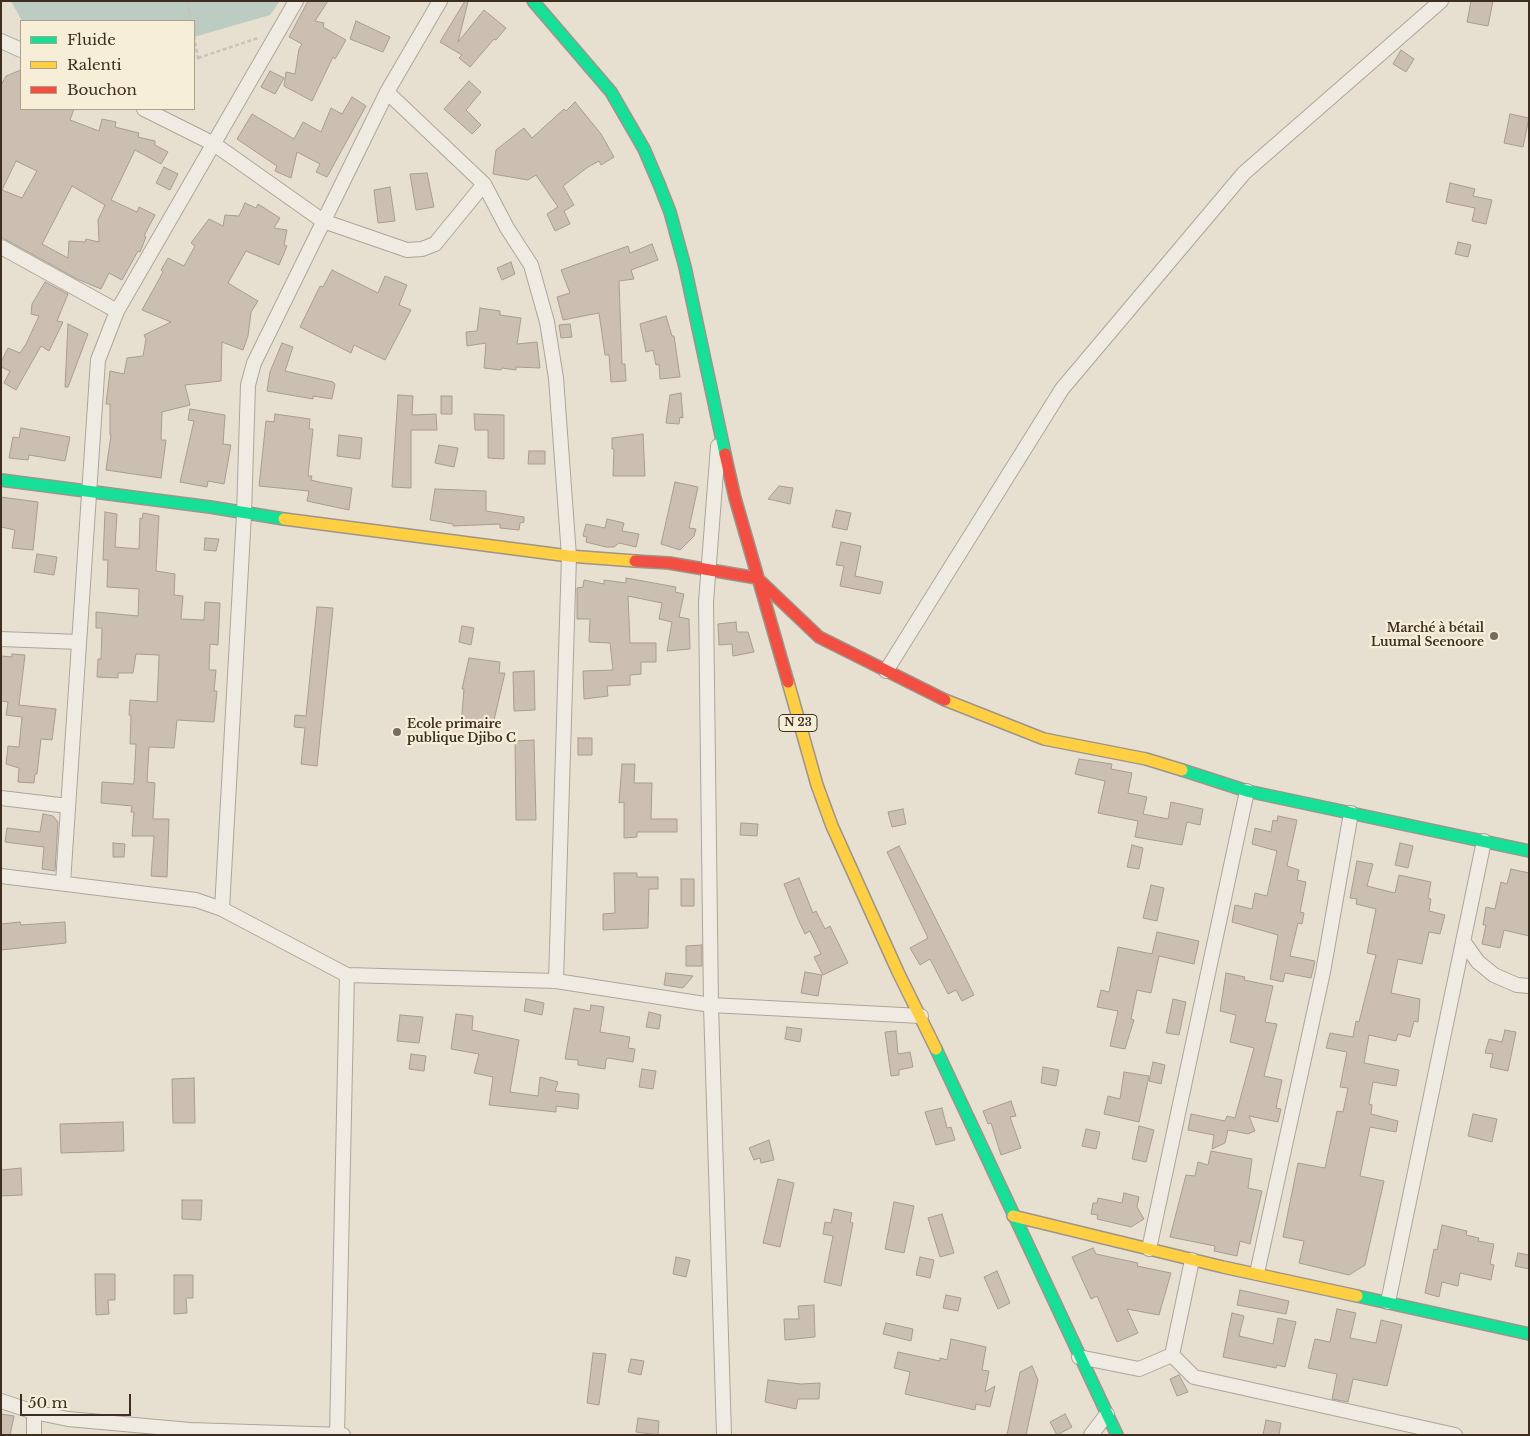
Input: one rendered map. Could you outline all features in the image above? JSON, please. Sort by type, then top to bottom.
[{"type":"street","points":[[63,883],[98,360],[117,311],[296,1]]},
{"type":"street","points":[[222,910],[244,514],[248,385],[254,363],[387,92],[440,1]]},
{"type":"street","name":"N 23","points":[[533,1],[611,92],[644,149],[659,184],[670,212],[685,267],[735,498],[817,785],[832,826],[1012,1216],[1117,1435]]},
{"type":"street","points":[[886,671],[1062,389],[1244,173],[1441,1]]},
{"type":"street","points":[[2,43],[20,50]]},
{"type":"street","points":[[387,92],[484,184],[507,228],[531,265],[547,322],[556,378],[568,556],[556,981]]},
{"type":"street","points":[[146,110],[214,144],[323,221],[407,250],[422,249],[435,244],[484,184]]},
{"type":"street","points":[[1,247],[117,311]]},
{"type":"street","points":[[719,427],[706,602],[711,1005],[724,1435]]},
{"type":"street","points":[[1,480],[568,556],[669,562],[758,578],[819,637],[958,707],[1044,739],[1146,759],[1247,791],[1529,851]]},
{"type":"street","points":[[1,639],[79,642]]},
{"type":"street","points":[[1149,1249],[1247,791]]},
{"type":"street","points":[[1,798],[68,806]]},
{"type":"street","points":[[1257,1273],[1323,972],[1351,813]]},
{"type":"street","points":[[1388,1302],[1484,841]]},
{"type":"street","points":[[1,876],[196,900],[222,910],[347,976],[556,981],[711,1005],[921,1016]]},
{"type":"street","points":[[1463,941],[1478,962],[1494,975],[1517,985],[1529,986]]},
{"type":"street","points":[[337,1435],[347,976]]},
{"type":"street","points":[[1012,1216],[1192,1260],[1529,1334]]},
{"type":"street","points":[[1172,1355],[1192,1260]]},
{"type":"street","points":[[1079,1357],[1139,1369],[1172,1355]]},
{"type":"street","points":[[1172,1355],[1194,1377],[1428,1431],[1455,1435]]},
{"type":"street","points":[[1,1401],[34,1412],[68,1419],[190,1432],[343,1435]]},
{"type":"street","points":[[34,1412],[34,1435]]},
{"type":"street","points":[[1091,1435],[1107,1414]]},
{"type":"path","points":[[187,1],[191,20]]},
{"type":"path","points":[[195,59],[279,31]]},
{"type":"path","points":[[195,42],[198,58]]},
{"type":"shaded area","points":[[11,1],[280,1],[270,15],[195,37],[195,20],[21,20]]},
{"type":"building","points":[[308,1],[328,1],[315,21],[324,23],[323,27],[346,40],[335,59],[333,57],[312,101],[284,86],[286,72],[295,74],[299,49],[302,44],[289,37]]},
{"type":"building","points":[[465,1],[468,2],[458,42],[484,10],[506,28],[470,67],[459,58],[462,55],[440,42]]},
{"type":"building","points":[[1471,1],[1493,1],[1488,26],[1467,22]]},
{"type":"building","points":[[356,21],[390,37],[383,52],[350,39]]},
{"type":"building","points":[[1401,50],[1414,59],[1406,72],[1393,64]]},
{"type":"building","points":[[20,70],[20,110],[74,110],[70,120],[99,131],[102,119],[116,122],[115,127],[139,133],[138,137],[155,141],[155,145],[168,152],[161,164],[135,150],[111,200],[137,212],[139,207],[155,215],[144,236],[146,237],[140,252],[138,251],[122,280],[109,273],[101,289],[77,279],[1,237],[1,85],[6,76]],"holes":[[[16,161],[37,171],[22,198],[2,190]],[[72,186],[105,205],[98,220],[99,242],[86,239],[85,242],[69,241],[68,258],[42,244]]]},
{"type":"building","points":[[270,71],[284,78],[275,94],[261,87]]},
{"type":"building","points":[[469,81],[481,92],[466,110],[481,125],[472,134],[444,109]]},
{"type":"building","points":[[352,97],[366,106],[327,177],[316,172],[320,164],[297,152],[291,178],[275,171],[277,166],[237,139],[252,114],[294,139],[303,122],[321,132],[331,108],[342,114]]},
{"type":"building","points":[[575,102],[601,134],[614,157],[601,165],[599,161],[588,167],[563,186],[574,205],[564,211],[570,224],[555,231],[547,214],[558,207],[536,175],[528,180],[493,174],[496,150],[524,128],[532,138],[564,109],[566,111]]},
{"type":"building","points":[[1510,114],[1529,118],[1523,147],[1504,143]]},
{"type":"building","points":[[164,167],[178,174],[170,190],[156,183]]},
{"type":"building","points":[[427,173],[434,207],[416,210],[410,174]]},
{"type":"building","points":[[1450,183],[1475,189],[1473,196],[1492,200],[1486,224],[1472,221],[1475,208],[1446,202]]},
{"type":"building","points":[[390,187],[395,221],[378,223],[374,190]]},
{"type":"building","points":[[245,203],[256,208],[258,204],[280,218],[274,228],[287,230],[284,245],[287,246],[279,265],[246,251],[228,283],[258,301],[251,312],[248,336],[243,350],[222,342],[221,381],[185,385],[190,405],[162,412],[161,440],[166,440],[161,478],[106,470],[111,435],[110,404],[106,404],[110,371],[124,374],[127,358],[143,356],[146,339],[144,335],[171,322],[142,310],[163,272],[161,270],[168,258],[184,266],[195,246],[191,243],[209,219],[223,226],[225,215],[239,216]]},
{"type":"building","points":[[1458,242],[1471,245],[1468,257],[1455,254]]},
{"type":"building","points":[[652,244],[658,260],[631,270],[634,279],[619,281],[622,364],[625,364],[626,381],[611,382],[609,355],[605,355],[599,313],[563,320],[557,297],[570,293],[561,270],[628,246],[630,253]]},
{"type":"building","points":[[511,262],[515,274],[502,280],[497,268]]},
{"type":"building","points":[[332,270],[378,293],[385,276],[407,285],[399,305],[411,310],[385,360],[354,345],[351,353],[300,327],[320,286],[323,287]]},
{"type":"building","points":[[45,282],[68,294],[57,321],[63,322],[49,351],[41,346],[16,390],[4,383],[10,371],[1,367],[1,362],[8,348],[20,353],[26,344],[39,316],[31,314],[32,304]]},
{"type":"building","points":[[480,308],[500,311],[500,315],[521,318],[517,344],[537,342],[540,368],[516,367],[516,370],[502,368],[501,370],[484,368],[486,343],[467,346],[466,332],[477,331]]},
{"type":"building","points":[[666,316],[672,336],[674,336],[680,377],[660,379],[659,364],[656,365],[653,350],[646,352],[640,324]]},
{"type":"building","points":[[68,324],[88,334],[68,387],[65,387]]},
{"type":"building","points":[[570,324],[572,337],[561,338],[559,325]]},
{"type":"building","points":[[282,343],[293,347],[285,371],[333,382],[335,384],[332,399],[313,396],[313,399],[267,391],[270,372]]},
{"type":"building","points":[[681,393],[683,418],[680,417],[679,424],[666,423],[670,395]]},
{"type":"building","points":[[398,395],[413,396],[412,415],[436,414],[437,430],[411,430],[411,488],[392,487]]},
{"type":"building","points":[[441,396],[452,396],[452,414],[441,414]]},
{"type":"building","points":[[190,409],[225,415],[223,444],[231,445],[224,484],[208,481],[207,487],[180,482],[194,421],[188,420]]},
{"type":"building","points":[[275,414],[310,419],[309,429],[313,429],[308,476],[312,476],[311,480],[352,488],[349,510],[307,501],[309,491],[259,486],[266,421],[274,422]]},
{"type":"building","points":[[474,414],[504,415],[504,459],[488,458],[488,430],[475,430]]},
{"type":"building","points":[[21,428],[70,437],[65,461],[29,455],[28,460],[9,458],[13,437],[19,438]]},
{"type":"building","points":[[643,434],[645,476],[613,476],[614,449],[612,449],[612,438]]},
{"type":"building","points":[[339,435],[362,438],[360,459],[337,456]]},
{"type":"building","points":[[439,445],[458,448],[454,467],[435,463]]},
{"type":"building","points":[[529,451],[545,451],[545,464],[528,464]]},
{"type":"building","points":[[675,482],[698,487],[689,528],[696,529],[694,536],[680,550],[661,544]]},
{"type":"building","points":[[779,486],[793,488],[790,504],[768,499]]},
{"type":"building","points":[[435,489],[486,491],[486,511],[524,517],[524,522],[520,523],[519,530],[500,528],[500,524],[453,526],[453,524],[430,520]]},
{"type":"building","points":[[1,497],[38,502],[33,550],[12,548],[15,530],[1,527]]},
{"type":"building","points":[[836,510],[851,513],[847,530],[832,527]]},
{"type":"building","points":[[105,512],[117,514],[115,547],[139,549],[140,518],[142,519],[143,513],[159,516],[156,571],[175,574],[174,595],[183,596],[181,619],[204,620],[205,602],[220,603],[218,645],[210,644],[209,670],[216,670],[214,691],[217,691],[214,722],[177,720],[174,748],[149,747],[147,782],[155,783],[153,819],[169,819],[167,877],[151,876],[154,836],[132,836],[134,812],[131,812],[132,806],[101,803],[102,782],[133,784],[134,782],[136,744],[130,744],[130,700],[157,702],[159,658],[159,655],[136,654],[133,673],[118,673],[118,678],[97,677],[98,659],[101,659],[102,628],[96,628],[96,612],[138,616],[139,589],[107,587],[108,560],[103,560]]},
{"type":"building","points":[[607,519],[624,523],[622,531],[639,534],[636,547],[619,543],[614,547],[606,547],[586,542],[587,537],[583,536],[586,524],[605,528]]},
{"type":"building","points":[[205,538],[219,539],[216,551],[204,550]]},
{"type":"building","points":[[841,542],[861,546],[855,576],[883,582],[880,594],[840,586],[844,566],[836,565]]},
{"type":"building","points":[[37,554],[57,557],[54,575],[34,572]]},
{"type":"building","points":[[626,578],[676,587],[675,592],[684,594],[679,617],[689,619],[690,649],[667,651],[672,622],[659,619],[662,603],[628,596],[630,643],[656,643],[656,662],[641,662],[641,674],[630,675],[630,685],[607,686],[608,696],[584,699],[583,671],[613,670],[610,643],[589,642],[590,619],[577,619],[577,588],[583,587],[584,580],[604,584],[604,580],[626,583]]},
{"type":"building","points":[[317,607],[333,608],[317,766],[301,764],[305,728],[294,727],[295,715],[306,716]]},
{"type":"building","points":[[736,622],[737,632],[748,632],[754,652],[733,656],[732,644],[719,645],[718,624]]},
{"type":"building","points":[[462,626],[474,628],[471,645],[459,642]]},
{"type":"building","points":[[12,654],[25,655],[19,705],[56,709],[52,740],[41,739],[37,774],[35,774],[34,783],[18,782],[19,768],[6,764],[8,746],[19,747],[22,717],[6,715],[8,702],[1,701],[1,656],[12,657]]},
{"type":"building","points":[[469,658],[500,662],[499,673],[505,673],[491,733],[461,726],[464,689],[462,689]]},
{"type":"building","points":[[534,671],[535,710],[514,711],[513,672]]},
{"type":"building","points":[[578,738],[592,738],[592,755],[578,755]]},
{"type":"building","points":[[534,740],[536,820],[516,820],[515,741]]},
{"type":"building","points":[[1079,759],[1112,764],[1111,769],[1132,773],[1128,793],[1147,797],[1143,814],[1168,819],[1171,802],[1203,809],[1200,825],[1187,822],[1182,845],[1135,837],[1138,821],[1098,813],[1105,781],[1075,774]]},
{"type":"building","points":[[622,764],[635,764],[634,783],[652,783],[651,819],[677,819],[677,832],[637,832],[637,837],[624,838],[624,802],[619,803]]},
{"type":"building","points":[[903,809],[906,824],[892,827],[888,812]]},
{"type":"building","points":[[43,814],[53,816],[58,822],[55,871],[42,869],[44,847],[5,842],[7,828],[40,832]]},
{"type":"building","points":[[1278,816],[1297,820],[1287,866],[1299,870],[1297,880],[1306,882],[1300,912],[1304,913],[1302,924],[1298,923],[1290,956],[1315,961],[1311,978],[1285,973],[1283,982],[1270,979],[1278,935],[1232,922],[1235,905],[1252,909],[1255,893],[1267,896],[1277,851],[1252,844],[1255,828],[1271,832],[1273,820],[1277,821]]},
{"type":"building","points":[[741,823],[758,824],[757,836],[740,835]]},
{"type":"building","points":[[113,843],[125,844],[124,857],[113,857]]},
{"type":"building","points":[[1400,843],[1413,846],[1408,868],[1395,865]]},
{"type":"building","points":[[1132,845],[1143,848],[1139,869],[1127,867]]},
{"type":"building","points":[[899,846],[974,995],[962,1001],[956,990],[948,994],[930,959],[920,965],[910,948],[928,938],[887,852]]},
{"type":"building","points":[[1357,861],[1373,864],[1367,886],[1395,893],[1399,875],[1431,882],[1428,898],[1431,899],[1429,911],[1445,915],[1440,934],[1429,932],[1422,964],[1398,959],[1391,993],[1420,999],[1418,1022],[1414,1021],[1410,1037],[1398,1034],[1396,1041],[1369,1035],[1364,1063],[1399,1070],[1396,1086],[1373,1082],[1369,1104],[1372,1105],[1371,1114],[1398,1121],[1396,1132],[1370,1127],[1360,1176],[1384,1181],[1365,1265],[1349,1275],[1299,1263],[1304,1241],[1283,1237],[1298,1163],[1325,1168],[1337,1111],[1343,1112],[1348,1088],[1340,1087],[1347,1052],[1326,1048],[1330,1033],[1353,1037],[1356,1021],[1359,1022],[1376,955],[1367,953],[1376,909],[1356,904],[1357,899],[1350,898]]},
{"type":"building","points":[[1511,869],[1529,873],[1529,936],[1504,930],[1500,948],[1482,944],[1486,925],[1483,925],[1486,907],[1495,909],[1501,882],[1507,884]]},
{"type":"building","points":[[614,873],[637,873],[637,877],[658,877],[658,889],[649,889],[648,928],[603,930],[603,914],[615,913]]},
{"type":"building","points":[[799,878],[813,913],[816,911],[825,929],[830,926],[848,963],[823,975],[814,957],[821,954],[810,931],[805,934],[784,884]]},
{"type":"building","points":[[681,879],[694,879],[694,906],[681,906]]},
{"type":"building","points":[[1151,885],[1164,888],[1157,921],[1143,918]]},
{"type":"building","points":[[20,922],[21,925],[65,922],[66,943],[1,950],[1,924]]},
{"type":"building","points":[[1157,932],[1199,941],[1194,964],[1159,956],[1151,993],[1137,990],[1131,1019],[1134,1020],[1125,1049],[1110,1046],[1118,1011],[1097,1007],[1101,990],[1109,992],[1118,947],[1152,954]]},
{"type":"building","points":[[702,945],[702,966],[686,966],[686,946]]},
{"type":"building","points":[[805,972],[822,975],[818,996],[801,993]]},
{"type":"building","points":[[666,973],[693,976],[683,988],[664,985]]},
{"type":"building","points":[[1226,973],[1245,977],[1244,980],[1273,986],[1265,1022],[1277,1024],[1264,1076],[1282,1080],[1276,1108],[1281,1109],[1278,1122],[1249,1116],[1255,1131],[1248,1134],[1228,1130],[1225,1143],[1212,1149],[1214,1135],[1188,1130],[1191,1114],[1225,1121],[1227,1116],[1235,1118],[1254,1048],[1230,1042],[1236,1015],[1220,1011]]},
{"type":"building","points":[[526,999],[544,1003],[542,1015],[524,1011]]},
{"type":"building","points":[[1173,999],[1186,1002],[1179,1035],[1166,1033]]},
{"type":"building","points":[[591,1005],[604,1007],[600,1032],[630,1037],[628,1048],[635,1049],[633,1062],[608,1058],[605,1069],[578,1065],[578,1060],[565,1059],[574,1008],[590,1011]]},
{"type":"building","points":[[649,1012],[661,1015],[659,1029],[646,1027]]},
{"type":"building","points":[[456,1014],[473,1016],[472,1030],[519,1040],[510,1092],[538,1096],[540,1077],[558,1082],[555,1091],[579,1094],[578,1109],[556,1106],[556,1112],[489,1105],[493,1077],[474,1073],[479,1054],[451,1049]]},
{"type":"building","points":[[400,1015],[423,1017],[419,1043],[397,1041]]},
{"type":"building","points":[[787,1027],[802,1029],[800,1042],[785,1039]]},
{"type":"building","points":[[1505,1030],[1516,1032],[1508,1071],[1490,1067],[1493,1054],[1485,1053],[1489,1039],[1502,1042]]},
{"type":"building","points":[[896,1031],[898,1054],[910,1052],[913,1067],[899,1070],[899,1075],[891,1076],[885,1032]]},
{"type":"building","points":[[411,1054],[426,1056],[424,1071],[409,1069]]},
{"type":"building","points":[[1153,1062],[1165,1065],[1161,1084],[1149,1081]]},
{"type":"building","points":[[1043,1067],[1059,1070],[1056,1086],[1041,1083]]},
{"type":"building","points":[[642,1069],[656,1071],[653,1089],[639,1087]]},
{"type":"building","points":[[1124,1072],[1149,1076],[1139,1122],[1104,1114],[1108,1096],[1120,1099]]},
{"type":"building","points":[[194,1078],[195,1123],[173,1123],[172,1079]]},
{"type":"building","points":[[1011,1101],[1016,1116],[1010,1117],[1021,1148],[1001,1155],[991,1123],[988,1124],[983,1111]]},
{"type":"building","points":[[942,1108],[947,1128],[951,1127],[955,1140],[936,1145],[925,1112]]},
{"type":"building","points":[[1473,1114],[1497,1119],[1492,1142],[1468,1136]]},
{"type":"building","points":[[123,1122],[124,1151],[61,1153],[60,1124]]},
{"type":"building","points":[[1139,1126],[1154,1130],[1146,1162],[1132,1159]]},
{"type":"building","points":[[1086,1129],[1100,1132],[1096,1149],[1082,1146]]},
{"type":"building","points":[[769,1140],[774,1160],[761,1163],[760,1158],[754,1160],[749,1148]]},
{"type":"building","points":[[1211,1151],[1252,1159],[1248,1188],[1262,1191],[1250,1244],[1240,1241],[1237,1256],[1214,1251],[1215,1246],[1170,1237],[1186,1175],[1195,1176],[1198,1162],[1208,1165]]},
{"type":"building","points":[[21,1168],[22,1195],[1,1196],[1,1170]]},
{"type":"building","points":[[778,1179],[794,1183],[780,1247],[763,1243]]},
{"type":"building","points":[[1124,1193],[1139,1197],[1137,1207],[1144,1219],[1131,1227],[1097,1219],[1098,1215],[1091,1214],[1093,1203],[1097,1203],[1098,1198],[1122,1203]]},
{"type":"building","points":[[182,1200],[202,1200],[201,1220],[182,1219]]},
{"type":"building","points":[[894,1202],[914,1206],[904,1253],[885,1249]]},
{"type":"building","points":[[834,1209],[852,1213],[850,1222],[853,1223],[841,1286],[824,1282],[833,1236],[823,1234],[825,1222],[831,1223]]},
{"type":"building","points":[[942,1214],[954,1253],[940,1257],[928,1218]]},
{"type":"building","points":[[1442,1225],[1467,1231],[1466,1235],[1479,1238],[1478,1241],[1494,1244],[1490,1264],[1494,1265],[1491,1280],[1460,1273],[1458,1286],[1442,1282],[1439,1297],[1425,1293],[1434,1249],[1437,1250]]},
{"type":"building","points":[[1093,1248],[1096,1254],[1138,1263],[1137,1266],[1171,1273],[1159,1315],[1127,1309],[1138,1333],[1117,1342],[1097,1296],[1091,1299],[1072,1257]]},
{"type":"building","points":[[1518,1253],[1529,1255],[1529,1269],[1515,1266]]},
{"type":"building","points":[[676,1257],[690,1260],[686,1277],[673,1274]]},
{"type":"building","points":[[920,1257],[934,1260],[930,1278],[916,1275]]},
{"type":"building","points":[[997,1271],[1010,1303],[998,1309],[984,1277]]},
{"type":"building","points":[[95,1274],[115,1274],[115,1300],[108,1300],[109,1314],[96,1315]]},
{"type":"building","points":[[174,1275],[193,1275],[193,1298],[186,1298],[187,1313],[174,1314]]},
{"type":"building","points":[[1240,1290],[1289,1301],[1286,1314],[1237,1305]]},
{"type":"building","points":[[946,1295],[961,1298],[958,1311],[943,1308]]},
{"type":"building","points":[[814,1305],[815,1337],[785,1340],[784,1319],[799,1319],[798,1306]]},
{"type":"building","points":[[1337,1309],[1356,1313],[1350,1338],[1376,1343],[1381,1320],[1402,1325],[1387,1386],[1353,1379],[1348,1402],[1332,1399],[1337,1374],[1308,1368],[1315,1339],[1330,1342]]},
{"type":"building","points":[[1232,1313],[1244,1316],[1239,1336],[1273,1344],[1278,1318],[1296,1322],[1285,1367],[1277,1365],[1276,1368],[1223,1357]]},
{"type":"building","points":[[886,1323],[913,1329],[911,1341],[883,1334]]},
{"type":"building","points":[[951,1339],[986,1347],[982,1370],[989,1371],[985,1392],[995,1386],[990,1407],[976,1404],[975,1410],[905,1394],[910,1372],[894,1368],[898,1352],[940,1361],[940,1358],[947,1360]]},
{"type":"building","points":[[593,1353],[606,1354],[599,1405],[587,1403]]},
{"type":"building","points":[[631,1359],[644,1361],[641,1375],[628,1372]]},
{"type":"building","points":[[1032,1366],[1038,1380],[1026,1435],[1007,1435],[1020,1372]]},
{"type":"building","points":[[1179,1375],[1188,1392],[1177,1396],[1170,1379]]},
{"type":"building","points":[[768,1380],[801,1384],[820,1383],[819,1399],[798,1399],[796,1409],[765,1402]]},
{"type":"building","points":[[1,1414],[14,1416],[10,1435],[1,1435]]},
{"type":"building","points":[[1065,1414],[1072,1427],[1057,1435],[1050,1422]]},
{"type":"building","points":[[638,1418],[659,1421],[658,1435],[636,1432]]},
{"type":"building","points":[[1266,1420],[1281,1423],[1279,1435],[1263,1435]]},
{"type":"traffic: fast","points":[[533,1],[611,92],[644,149],[659,184],[670,212],[685,267],[725,454]]},
{"type":"traffic: fast","points":[[1,480],[210,507],[284,519]]},
{"type":"traffic: fast","points":[[1182,770],[1247,791],[1529,851]]},
{"type":"traffic: fast","points":[[936,1049],[1117,1435]]},
{"type":"traffic: fast","points":[[1357,1296],[1529,1334]]},
{"type":"traffic: slow","points":[[284,519],[569,556],[635,561]]},
{"type":"traffic: slow","points":[[788,682],[817,785],[832,826],[898,972],[936,1049]]},
{"type":"traffic: slow","points":[[945,700],[1044,739],[1146,759],[1182,770]]},
{"type":"traffic: slow","points":[[1013,1216],[1223,1267],[1357,1296]]},
{"type":"traffic: jam","points":[[725,454],[735,498],[788,682]]},
{"type":"traffic: jam","points":[[635,561],[669,563],[757,578],[819,637],[945,700]]},
{"type":"place","name":"Marché à bétail Luumal Seenoore","points":[[1494,636]]},
{"type":"place","name":"Ecole primaire publique Djibo C","points":[[397,732]]}]
